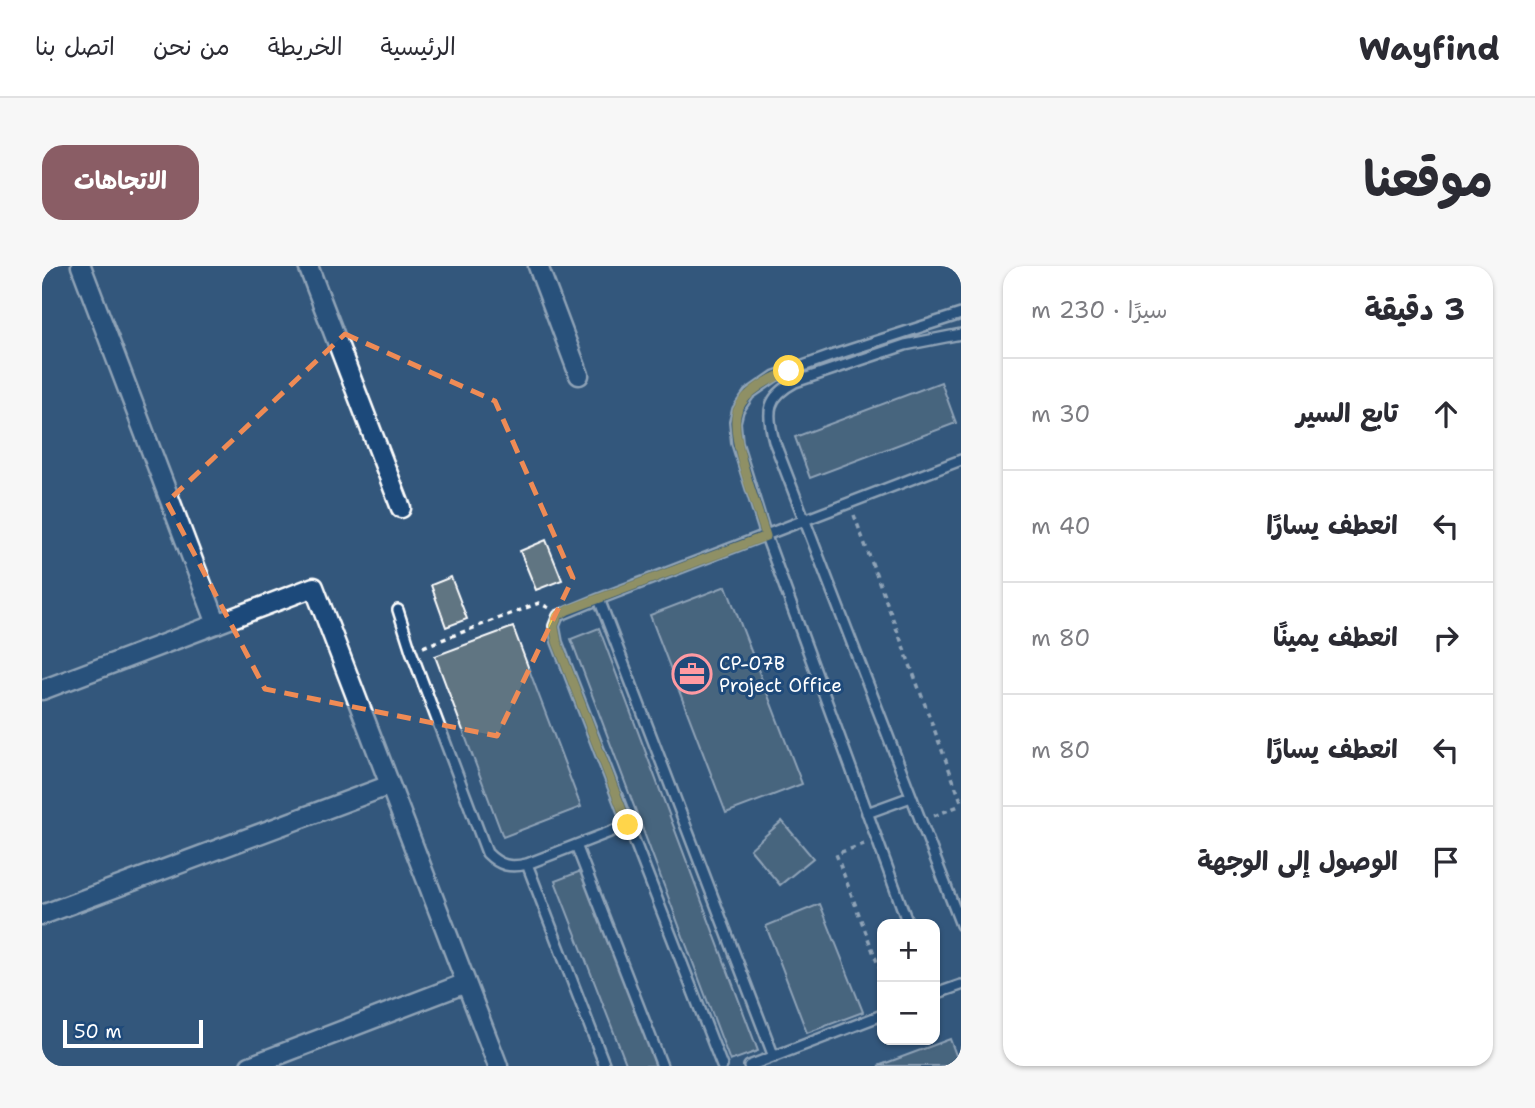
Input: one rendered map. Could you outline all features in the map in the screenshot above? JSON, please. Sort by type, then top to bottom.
[{"type":"street","points":[[81,266],[217,624]]},
{"type":"street","points":[[309,266],[401,508]]},
{"type":"street","points":[[545,268],[579,375]]},
{"type":"street","points":[[42,690],[314,587],[498,1066]]},
{"type":"street","points":[[42,915],[390,785]]},
{"type":"street","points":[[250,1066],[466,983]]},
{"type":"lane","points":[[906,919],[766,536],[737,443],[734,422],[738,410],[749,394],[775,376],[961,314]]},
{"type":"lane","points":[[961,334],[905,345],[795,382],[774,397],[769,410],[769,424],[774,441],[961,925]]},
{"type":"lane","points":[[831,356],[835,368]]},
{"type":"lane","points":[[722,1066],[557,642],[554,626],[558,616],[599,599],[961,460]]},
{"type":"lane","points":[[599,599],[774,1056]]},
{"type":"lane","points":[[398,610],[487,853],[502,865],[515,867],[628,825]]},
{"type":"lane","points":[[867,813],[911,797]]},
{"type":"lane","points":[[576,845],[662,1066]]},
{"type":"lane","points":[[527,864],[605,1066]]},
{"type":"lane","points":[[940,992],[961,985]]},
{"type":"lane","points":[[748,1066],[877,1017]]},
{"type":"path","points":[[849,503],[961,803],[921,822]]},
{"type":"path","points":[[411,651],[538,603],[546,605],[558,616]]},
{"type":"path","points":[[877,839],[836,854],[877,962]]},
{"type":"highlighted area","points":[[345,334],[495,401],[573,578],[497,736],[265,689],[167,502]]},
{"type":"building","points":[[941,382],[956,423],[810,478],[795,437]]},
{"type":"building","points":[[546,540],[562,580],[536,590],[520,551]]},
{"type":"building","points":[[451,577],[467,619],[446,627],[431,585]]},
{"type":"building","points":[[726,586],[802,784],[726,813],[650,615]]},
{"type":"building","points":[[513,627],[581,807],[503,837],[435,656]]},
{"type":"building","points":[[599,628],[758,1051],[730,1061],[571,639]]},
{"type":"building","points":[[782,821],[813,858],[780,885],[750,849]]},
{"type":"building","points":[[581,871],[657,1066],[627,1066],[555,881]]},
{"type":"building","points":[[820,904],[863,1012],[807,1033],[766,926]]},
{"type":"building","points":[[950,1039],[960,1066],[878,1066],[940,1045]]},
{"type":"place","name":"CP-07B Project Office","points":[[692,674]]},
{"type":"route","points":[[628,825],[557,642],[554,626],[558,616],[568,610],[766,536],[737,443],[734,422],[738,410],[749,394],[775,376],[789,371]]}]
